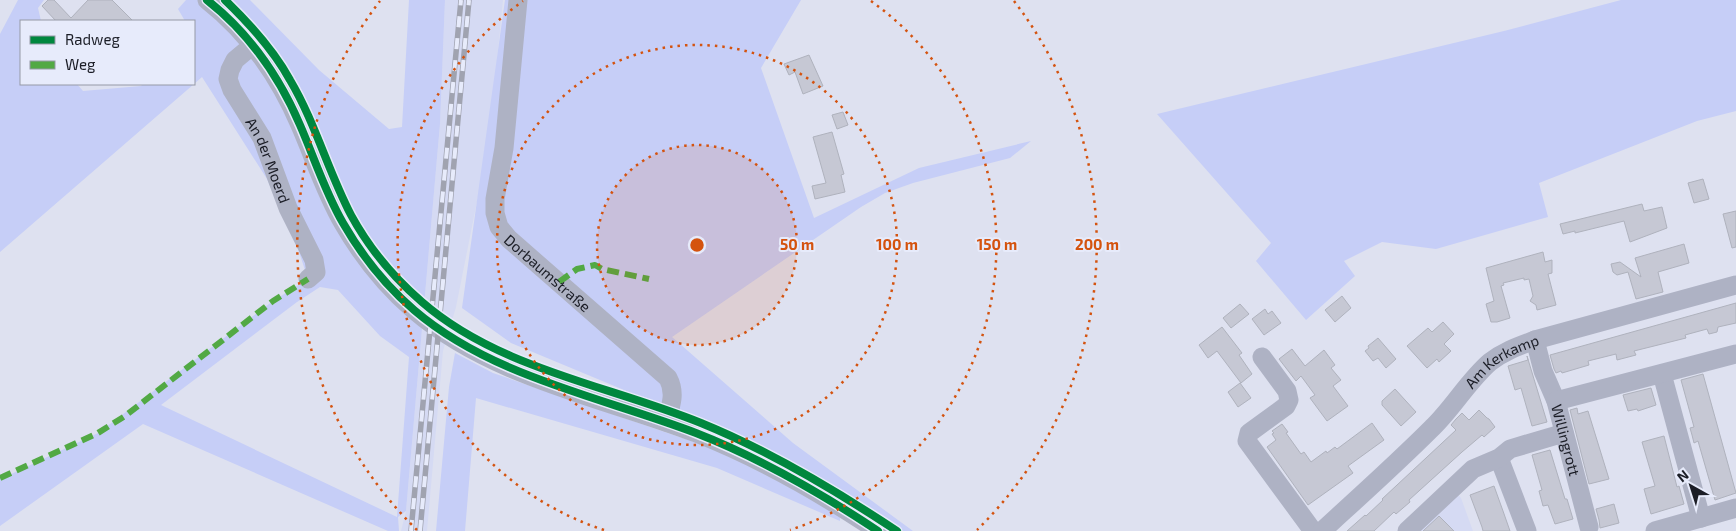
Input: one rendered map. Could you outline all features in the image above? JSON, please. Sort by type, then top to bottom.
[{"type":"street","points":[[207,0],[237,27],[271,70],[290,103],[342,222],[382,280],[417,312],[452,338],[520,371],[666,422],[730,447],[777,470],[878,531]]},
{"type":"street","name":"Dorbaumstraße","points":[[518,0],[504,148],[495,199],[495,213],[499,226],[509,238],[668,378],[672,386],[673,396],[666,422]]},
{"type":"street","name":"An der Moerd","points":[[253,45],[235,60],[228,79],[232,90],[262,138],[288,208],[314,260],[316,272],[308,279]]},
{"type":"street","name":"Am Kerkamp","points":[[1322,531],[1438,422],[1481,371],[1491,362],[1515,347],[1736,285]]},
{"type":"street","points":[[1535,340],[1543,371],[1556,401]]},
{"type":"street","name":"Willingrott","points":[[1587,530],[1556,401],[1736,354]]},
{"type":"street","points":[[1262,357],[1287,391],[1289,400],[1286,406],[1250,433],[1247,441],[1313,531]]},
{"type":"street","points":[[1662,374],[1701,518]]},
{"type":"street","points":[[1408,531],[1473,469],[1499,458],[1510,449],[1564,433]]},
{"type":"street","points":[[1499,458],[1527,531]]},
{"type":"street","points":[[1655,531],[1736,508]]},
{"type":"shaded area","points":[[18,0],[44,0],[38,8],[41,20],[20,20],[20,85],[78,85],[83,91],[142,85],[193,85],[0,252],[0,34]]},
{"type":"shaded area","points":[[186,0],[250,0],[319,70],[389,129],[402,127],[409,0],[445,0],[440,124],[406,511],[398,517],[399,531],[388,531],[143,424],[0,526],[0,474],[3,478],[98,433],[273,301],[308,279],[297,246],[267,179],[202,77],[195,83],[195,20],[184,20],[178,9]],"holes":[[[320,287],[338,290],[380,336],[409,357],[397,517],[161,405],[297,302]]]},
{"type":"shaded area","points":[[445,0],[503,0],[489,141],[456,307],[443,351],[427,531],[401,531],[406,511],[440,124]]},
{"type":"shaded area","points":[[505,0],[801,0],[761,68],[814,218],[919,168],[1031,141],[1010,158],[913,183],[885,193],[861,207],[672,337],[793,443],[913,531],[901,531],[783,459],[737,437],[511,343],[462,308]]},
{"type":"shaded area","points":[[1621,0],[1736,0],[1736,111],[1697,121],[1539,183],[1548,217],[1436,249],[1382,242],[1344,261],[1355,276],[1306,320],[1256,261],[1271,243],[1157,114],[1504,31]]},
{"type":"shaded area","points":[[455,353],[493,373],[726,453],[840,514],[840,521],[717,468],[476,398],[465,531],[436,531],[449,387]]},
{"type":"shaded area","points":[[1455,491],[1461,498],[1473,531],[1413,531]]},
{"type":"building","points":[[48,0],[54,0],[71,18],[88,0],[112,0],[132,20],[55,20],[42,6]]},
{"type":"building","points":[[809,55],[823,86],[803,94],[795,72],[789,75],[784,64]]},
{"type":"building","points":[[843,112],[848,125],[837,129],[832,115]]},
{"type":"building","points":[[832,132],[844,174],[841,175],[845,192],[815,199],[812,186],[826,183],[813,137]]},
{"type":"building","points":[[1703,179],[1709,199],[1694,203],[1688,183]]},
{"type":"building","points":[[1642,204],[1644,211],[1662,207],[1667,228],[1630,242],[1624,221],[1575,233],[1575,231],[1563,234],[1560,224]]},
{"type":"building","points":[[1736,211],[1736,247],[1732,248],[1723,214]]},
{"type":"building","points":[[1684,244],[1689,263],[1658,272],[1663,292],[1636,299],[1628,272],[1617,275],[1613,272],[1611,264],[1620,262],[1641,277],[1635,258]]},
{"type":"building","points":[[1543,252],[1545,262],[1552,260],[1552,273],[1548,274],[1556,305],[1537,310],[1536,305],[1530,301],[1533,296],[1529,279],[1524,280],[1524,278],[1503,283],[1504,285],[1501,286],[1510,318],[1491,322],[1486,304],[1494,301],[1486,268]]},
{"type":"building","points":[[1342,296],[1351,308],[1335,322],[1325,310]]},
{"type":"building","points":[[1736,303],[1736,323],[1718,327],[1717,332],[1709,334],[1707,329],[1685,335],[1686,338],[1634,351],[1636,355],[1617,360],[1616,354],[1588,361],[1589,365],[1562,373],[1561,371],[1556,373],[1554,369],[1550,355]]},
{"type":"building","points":[[1240,304],[1249,314],[1231,328],[1223,318]]},
{"type":"building","points":[[1265,309],[1268,314],[1272,311],[1281,323],[1264,335],[1252,319]]},
{"type":"building","points":[[1443,322],[1454,334],[1444,344],[1451,351],[1439,362],[1437,359],[1427,368],[1407,346],[1428,328],[1432,332]]},
{"type":"building","points":[[1222,327],[1242,353],[1239,355],[1252,374],[1241,383],[1217,351],[1208,358],[1199,345]]},
{"type":"building","points":[[1378,338],[1396,359],[1386,368],[1378,358],[1373,361],[1365,351]]},
{"type":"building","points":[[1292,349],[1305,366],[1324,350],[1335,365],[1331,368],[1341,380],[1333,386],[1348,406],[1327,421],[1310,398],[1315,395],[1301,376],[1296,381],[1279,359]]},
{"type":"building","points":[[1527,356],[1547,422],[1532,426],[1521,388],[1515,390],[1508,366],[1528,360]]},
{"type":"building","points":[[1703,374],[1736,493],[1715,500],[1698,441],[1694,443],[1690,428],[1694,427],[1681,380]]},
{"type":"building","points":[[1240,383],[1251,398],[1238,407],[1228,392]]},
{"type":"building","points":[[1651,388],[1656,405],[1638,411],[1637,409],[1628,411],[1623,395]]},
{"type":"building","points":[[1395,389],[1416,412],[1401,426],[1382,405],[1382,401]]},
{"type":"building","points":[[1577,408],[1578,414],[1588,411],[1609,479],[1589,484],[1570,410]]},
{"type":"building","points":[[1479,410],[1495,427],[1462,452],[1409,500],[1410,502],[1396,514],[1394,512],[1374,531],[1347,531],[1366,516],[1456,430],[1451,425],[1462,413],[1469,420]]},
{"type":"building","points":[[1372,423],[1384,440],[1348,466],[1353,473],[1308,505],[1267,447],[1276,440],[1272,431],[1282,424],[1301,454],[1304,452],[1311,462],[1326,451],[1327,453],[1335,447],[1337,449]]},
{"type":"building","points":[[1664,436],[1677,487],[1679,486],[1684,504],[1651,514],[1644,489],[1655,486],[1642,442]]},
{"type":"building","points":[[1550,450],[1573,519],[1555,524],[1548,505],[1543,506],[1539,491],[1542,490],[1532,455]]},
{"type":"building","points":[[1494,486],[1510,531],[1483,531],[1470,495]]},
{"type":"building","points":[[1614,504],[1619,523],[1600,528],[1596,509]]},
{"type":"building","points":[[1439,516],[1454,531],[1423,531]]},
{"type":"railway","points":[[411,531],[461,0]]},
{"type":"railway","points":[[420,531],[469,0]]},
{"type":"marked path","points":[[559,282],[577,269],[595,265],[602,269],[649,279]]},
{"type":"marked path","points":[[0,478],[98,433],[125,416],[273,301],[308,279]]},
{"type":"cycle path","points":[[207,0],[236,27],[261,56],[283,89],[292,107],[325,187],[343,223],[375,270],[414,310],[445,333],[513,369],[696,433],[767,465],[835,503],[878,531]]},
{"type":"cycle path","points":[[225,0],[260,37],[276,58],[299,96],[343,198],[366,239],[392,272],[422,302],[452,325],[485,344],[520,360],[701,423],[752,446],[826,486],[897,531]]}]
